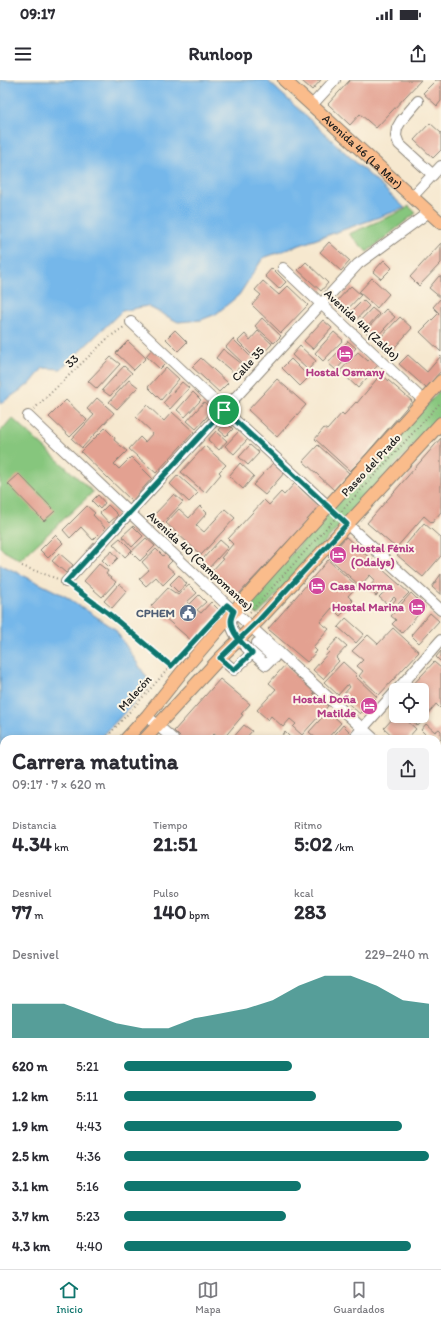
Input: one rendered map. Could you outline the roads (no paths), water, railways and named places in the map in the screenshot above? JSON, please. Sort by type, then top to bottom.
[{"type":"main road","name":"Avenida 46 (La Mar)","points":[[284,80],[441,223]]},
{"type":"main road","points":[[130,735],[147,716],[176,670],[234,611],[441,381]]},
{"type":"main road","points":[[149,735],[220,658],[242,642],[252,627],[441,423]]},
{"type":"street","points":[[312,105],[335,80]]},
{"type":"street","points":[[418,102],[400,121],[396,136],[399,144],[433,174]]},
{"type":"street","points":[[412,197],[441,166]]},
{"type":"street","name":"Calle 35","points":[[66,582],[358,264],[429,212]]},
{"type":"street","name":"Avenida 44 (Zaldo)","points":[[283,268],[423,400]]},
{"type":"street","points":[[131,322],[328,506]]},
{"type":"street","name":"Avenida 40 (Campomanes)","points":[[28,416],[252,627],[262,641],[370,735]]},
{"type":"street","points":[[347,524],[441,610]]},
{"type":"street","points":[[234,611],[231,621],[234,632],[252,653],[266,665],[277,655]]},
{"type":"street","points":[[403,683],[441,640]]},
{"type":"street","points":[[242,642],[262,641]]},
{"type":"street","points":[[220,658],[234,670],[252,653]]},
{"type":"street","points":[[357,735],[389,699]]},
{"type":"street","points":[[147,716],[169,735]]},
{"type":"water","points":[[0,80],[267,80],[405,208],[263,258],[239,295],[216,314],[201,320],[178,322],[147,306],[122,311],[61,369],[43,368],[31,383],[0,404]]},
{"type":"water","points":[[0,564],[65,596],[115,629],[151,684],[104,735],[0,735]]},
{"type":"place","name":"Hostal Osmany","points":[[345,354]]},
{"type":"place","name":"Hostal Fénix (Odalys)","points":[[338,555]]},
{"type":"place","name":"Casa Norma","points":[[317,586]]},
{"type":"place","name":"Hostal Marina","points":[[417,607]]},
{"type":"place","name":"CPHEM","points":[[188,613]]},
{"type":"place","name":"Hostal Doña Matilde","points":[[369,706]]}]
